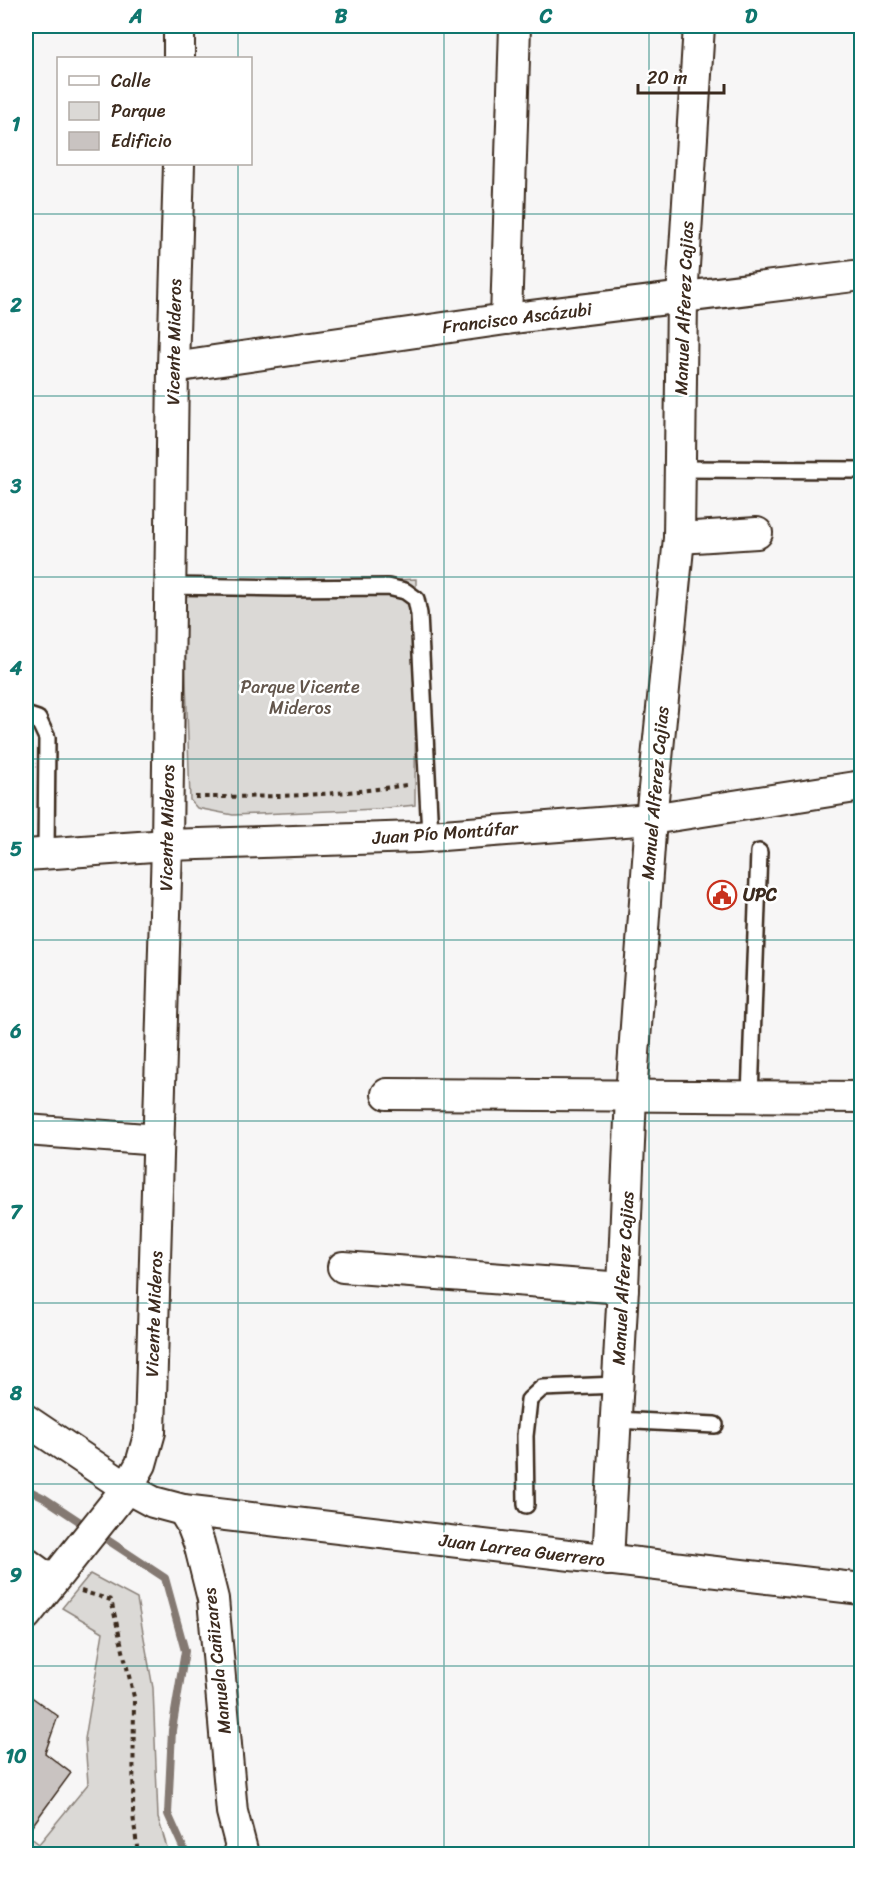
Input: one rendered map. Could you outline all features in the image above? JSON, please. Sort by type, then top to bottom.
[{"type":"street","points":[[179,26],[179,57]]},
{"type":"street","points":[[506,319],[515,26]]},
{"type":"street","name":"Manuel Alferez Cajias","points":[[608,1560],[631,1095],[651,819],[679,538],[682,298],[699,26]]},
{"type":"street","name":"Vicente Mideros","points":[[58,1575],[120,1497],[141,1464],[150,1432],[167,844],[169,586],[179,165]]},
{"type":"street","name":"Francisco Ascázubi","points":[[173,367],[506,319],[861,275]]},
{"type":"street","points":[[679,538],[757,532]]},
{"type":"street","name":"Juan Pío Montúfar","points":[[36,854],[167,844],[430,835],[651,819],[861,786]]},
{"type":"street","points":[[387,1094],[861,1097]]},
{"type":"street","points":[[26,1130],[159,1140]]},
{"type":"street","points":[[343,1267],[623,1288]]},
{"type":"street","points":[[26,1420],[120,1497],[183,1510]]},
{"type":"street","name":"Juan Larrea Guerrero","points":[[183,1510],[861,1589]]},
{"type":"street","name":"Manuela Cañizares","points":[[183,1510],[199,1543],[213,1599],[232,1812],[243,1854]]},
{"type":"street","points":[[26,1563],[58,1575],[26,1615]]},
{"type":"lane","points":[[680,469],[861,470]]},
{"type":"lane","points":[[169,586],[388,587],[405,591],[416,599],[419,614],[430,835]]},
{"type":"lane","points":[[26,715],[38,719],[47,738],[36,854]]},
{"type":"lane","points":[[750,1096],[759,852]]},
{"type":"lane","points":[[526,1505],[525,1436],[529,1400],[542,1388],[617,1385]]},
{"type":"lane","points":[[615,1420],[716,1425]]},
{"type":"path","points":[[192,797],[292,797],[376,790],[405,785]]},
{"type":"path","points":[[58,1575],[111,1600],[134,1697],[133,1815],[138,1854]]},
{"type":"green space","name":"Parque Vicente Mideros","points":[[416,579],[415,805],[377,809],[233,815],[197,808],[190,800],[183,589]]},
{"type":"green space","points":[[90,1574],[137,1599],[153,1688],[158,1818],[169,1854],[26,1854],[26,1834],[39,1844],[88,1784],[85,1739],[103,1632],[62,1608]]},
{"type":"building","points":[[26,1693],[58,1716],[45,1753],[71,1773],[32,1826],[26,1820]]},
{"type":"waterway","points":[[26,1489],[44,1498],[165,1578],[185,1651],[172,1730],[168,1814],[186,1854]]},
{"type":"place","name":"UPC","points":[[722,895]]}]
